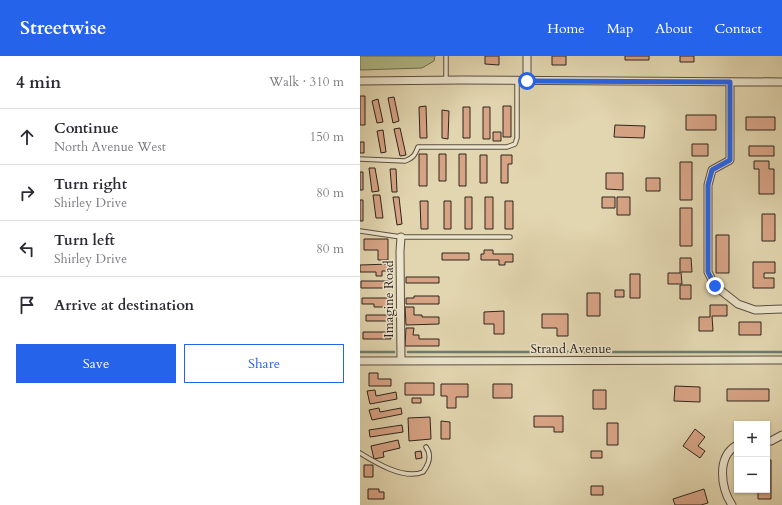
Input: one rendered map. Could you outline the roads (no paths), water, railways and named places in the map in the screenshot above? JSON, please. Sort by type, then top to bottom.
[{"type":"street","points":[[527,56],[527,81]]},
{"type":"street","points":[[360,81],[446,80],[782,82]]},
{"type":"street","points":[[730,82],[730,160],[712,170],[708,185],[708,272],[715,286],[738,304],[756,310],[782,309]]},
{"type":"street","name":"Imagine Road","points":[[401,361],[400,251],[402,237]]},
{"type":"street","name":"Strand Avenue","points":[[360,361],[782,360]]},
{"type":"street","points":[[770,441],[782,435]]},
{"type":"street","points":[[770,441],[782,440]]},
{"type":"street","points":[[732,505],[724,489],[722,473],[727,455],[734,447]]},
{"type":"lane","points":[[446,56],[446,80]]},
{"type":"lane","points":[[360,159],[405,161],[411,159],[415,155],[418,146],[507,147],[515,144],[517,138],[517,81]]},
{"type":"lane","points":[[360,231],[402,237],[510,237]]},
{"type":"lane","points":[[360,453],[377,463],[394,470],[414,475],[423,472],[427,466],[429,456],[426,447]]},
{"type":"waterway","points":[[360,352],[394,352]]},
{"type":"waterway","points":[[408,352],[782,352]]}]
